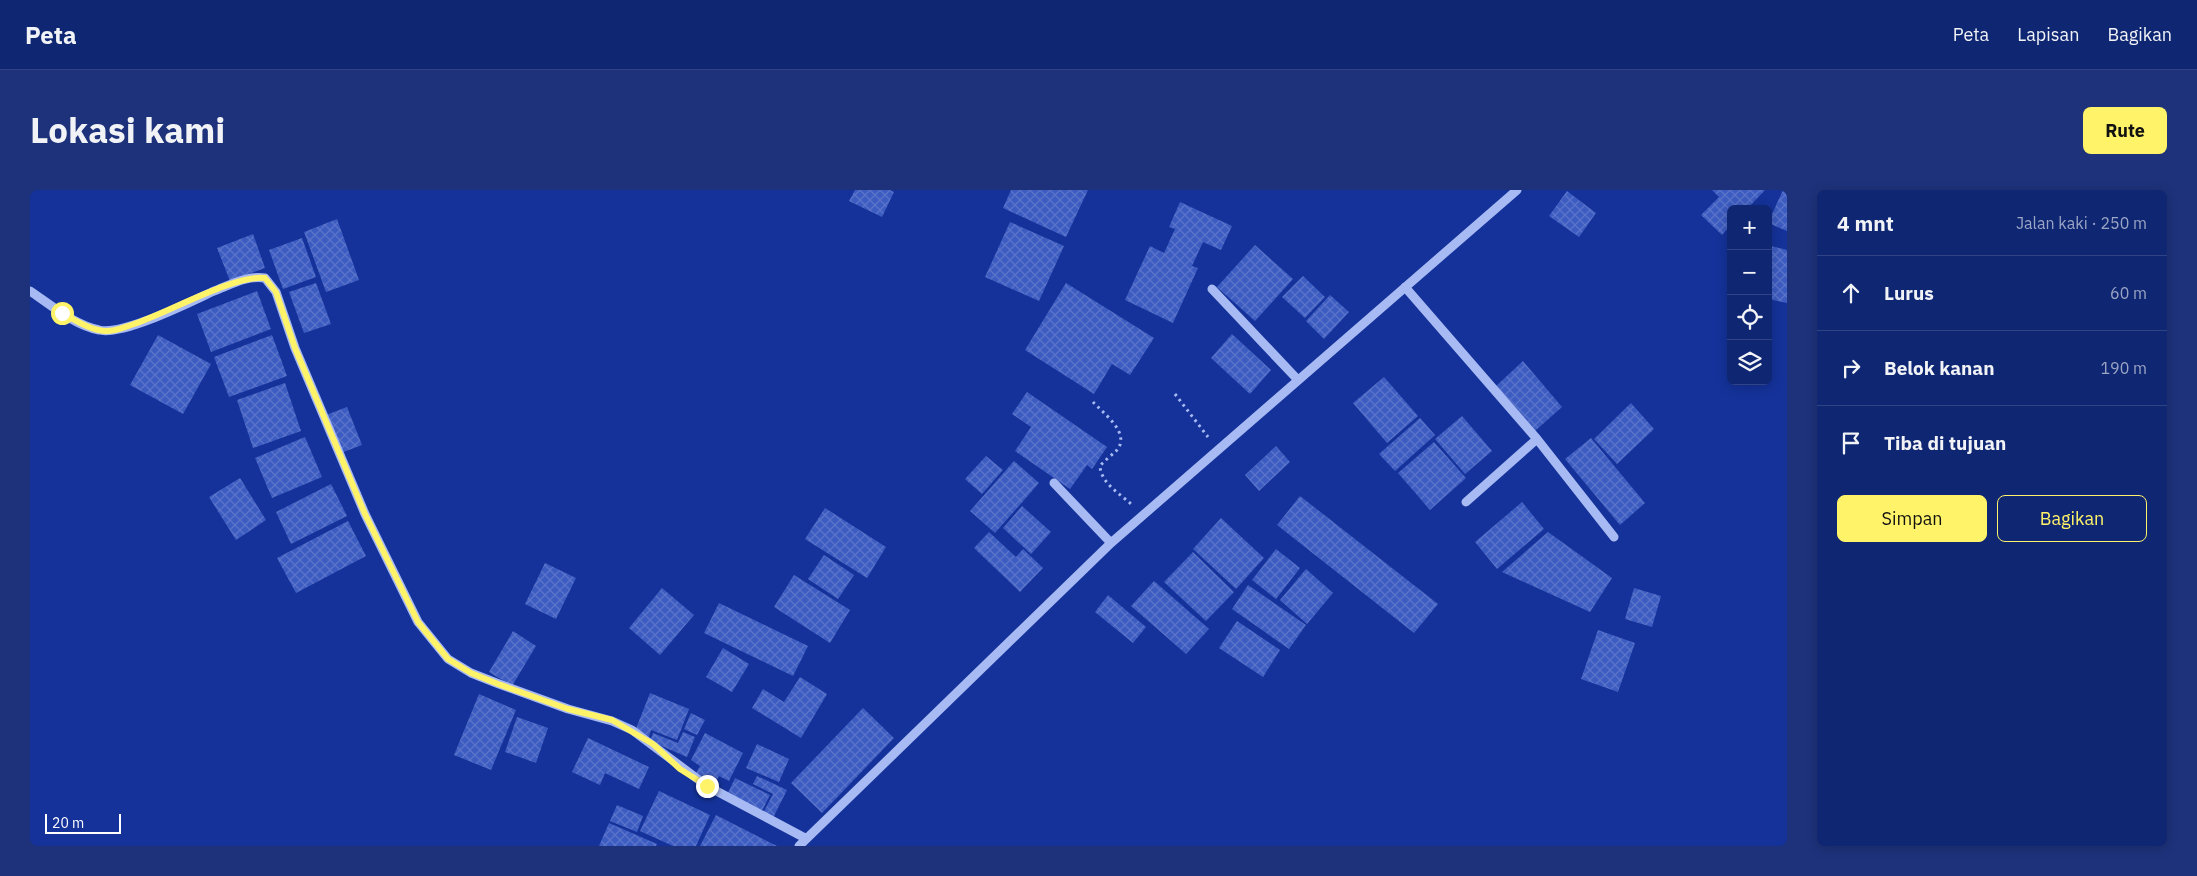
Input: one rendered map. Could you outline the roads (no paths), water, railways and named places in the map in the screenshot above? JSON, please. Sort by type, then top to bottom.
[{"type":"street","points":[[799,846],[805,838],[1111,543],[1404,286],[1517,190]]},
{"type":"street","points":[[30,291],[62,313],[88,326],[98,330],[111,331],[134,324],[248,278],[265,278],[276,292],[295,348],[365,514],[418,622],[448,659],[471,673],[498,684],[568,709],[612,720],[632,730],[707,786],[805,838]]},
{"type":"street","points":[[1404,286],[1536,439],[1614,537]]},
{"type":"street","points":[[1212,289],[1298,380]]},
{"type":"street","points":[[1466,502],[1536,439]]},
{"type":"street","points":[[1054,483],[1111,543]]}]
